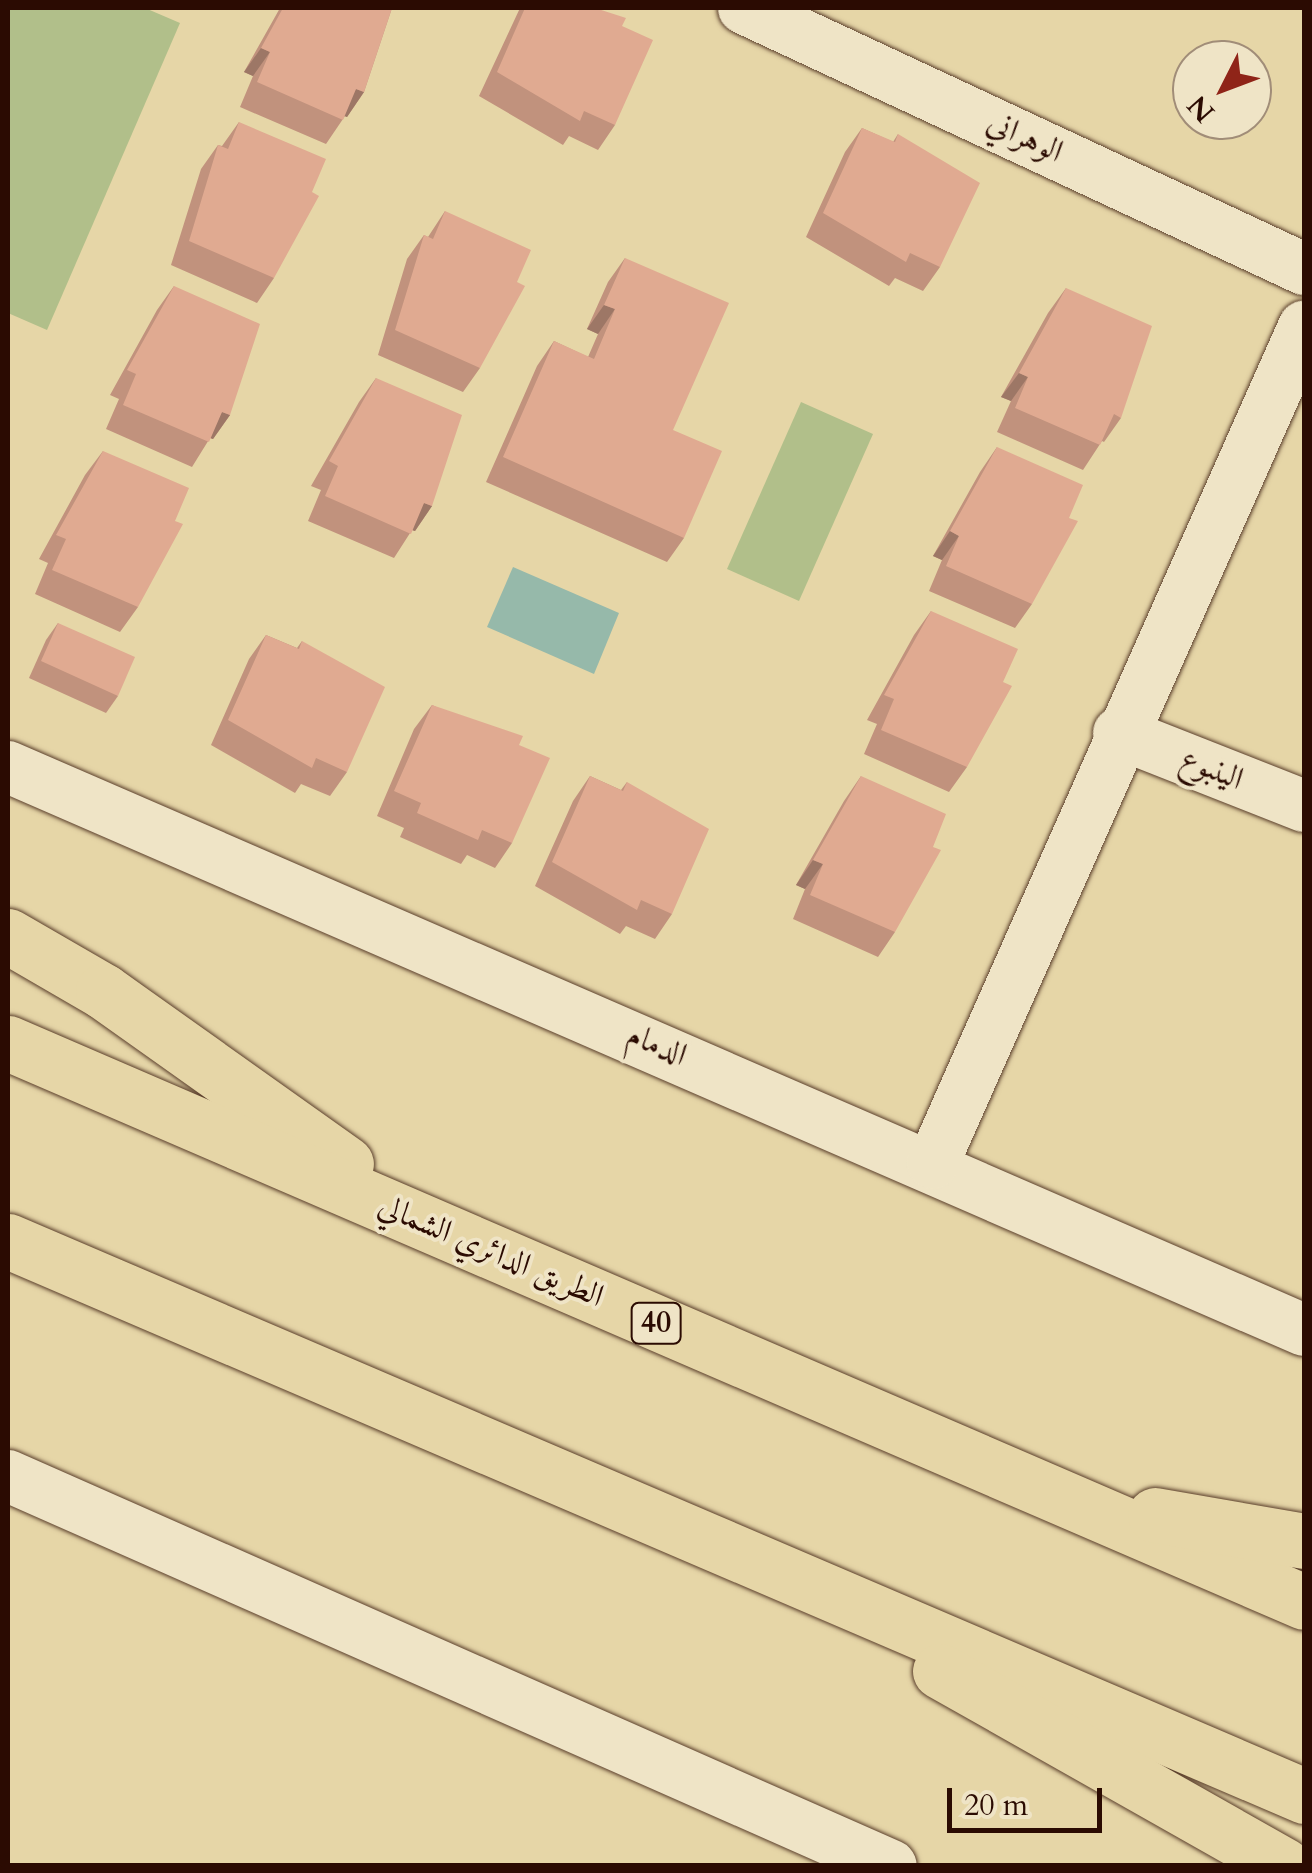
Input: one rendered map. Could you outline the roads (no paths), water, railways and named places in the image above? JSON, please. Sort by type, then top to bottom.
[{"type":"highway","points":[[8,936],[102,991],[438,1229]]},
{"type":"highway","name":"الطريق الدائري الشمالي","points":[[8,1044],[1304,1602]]},
{"type":"highway","points":[[8,1241],[677,1522],[1304,1796]]},
{"type":"highway","points":[[1068,1500],[1304,1541]]},
{"type":"highway","points":[[677,1522],[1284,1866]]},
{"type":"street","name":"الوهراني","points":[[744,8],[822,23],[1304,269]]},
{"type":"street","points":[[932,1163],[1119,732],[1304,327]]},
{"type":"street","name":"الينبوع","points":[[1119,732],[1304,806]]},
{"type":"street","name":"الدمام","points":[[8,766],[932,1163],[1304,1330]]},
{"type":"street","points":[[8,1476],[891,1866]]}]
